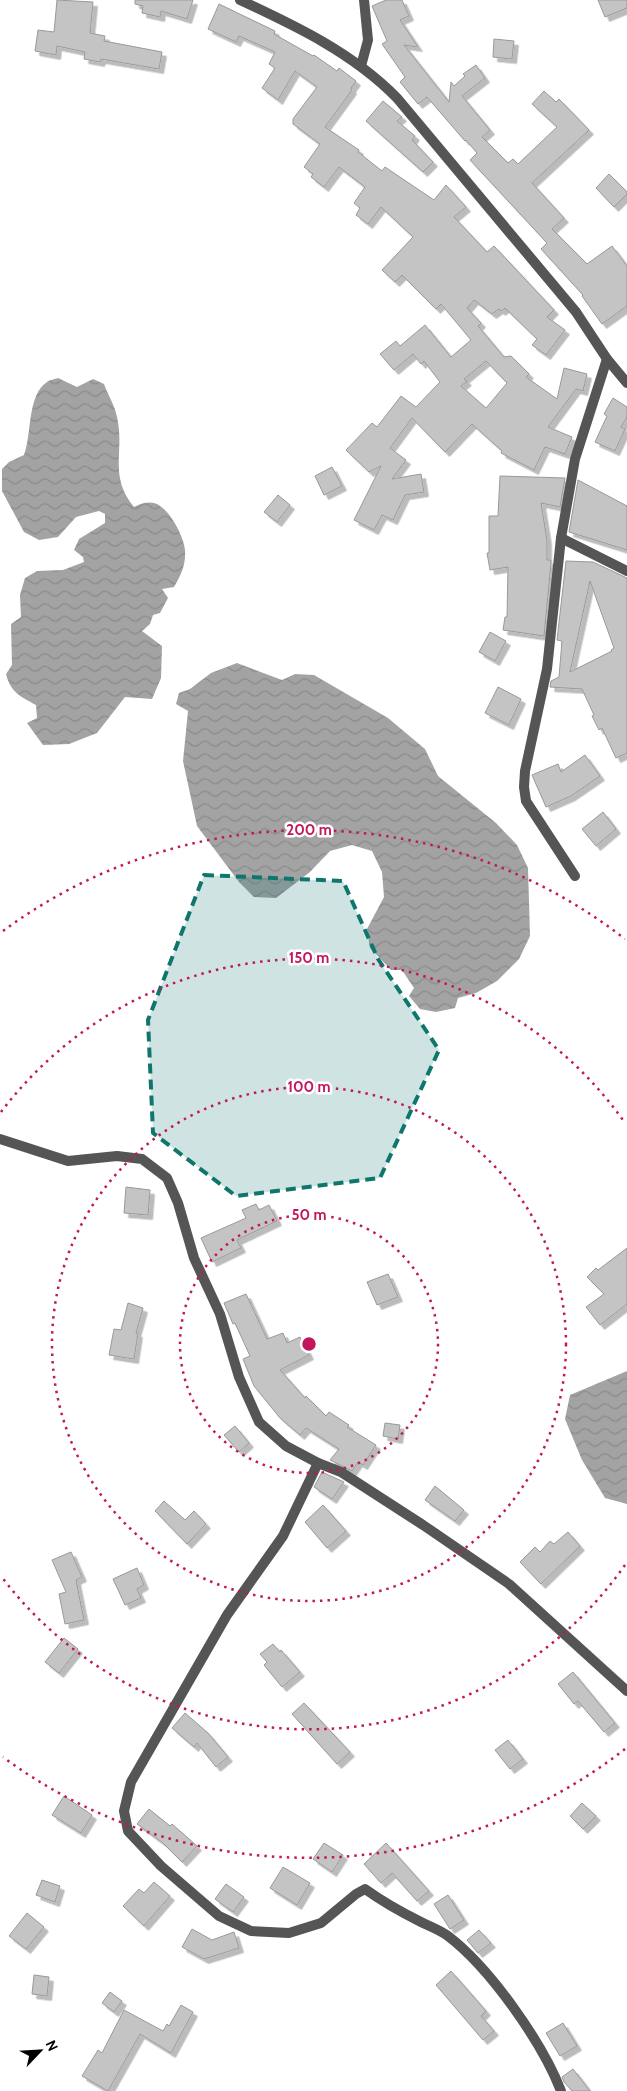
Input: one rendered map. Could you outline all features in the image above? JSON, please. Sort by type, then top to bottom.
[{"type":"street","points":[[240,0],[281,19],[347,55],[380,80],[576,312],[607,359],[627,383]]},
{"type":"street","points":[[361,66],[368,40],[364,0]]},
{"type":"street","points":[[575,876],[555,847],[548,832],[530,810],[526,801],[524,787],[525,771],[546,669],[561,538],[575,460],[607,359]]},
{"type":"street","points":[[561,538],[627,571]]},
{"type":"street","points":[[0,1139],[68,1161],[117,1156],[142,1159],[167,1178],[178,1203],[194,1258],[220,1314],[239,1377],[259,1422],[286,1446],[318,1463],[341,1472],[424,1525],[509,1584],[627,1691]]},
{"type":"street","points":[[318,1463],[283,1536],[227,1615],[131,1782],[124,1811],[128,1831],[161,1866],[219,1916],[251,1931],[289,1933],[321,1923],[356,1894],[365,1889],[384,1902],[447,1934],[476,1960],[514,2008],[554,2074],[561,2091]]},
{"type":"highlighted area","points":[[204,875],[343,881],[378,959],[439,1050],[380,1178],[236,1196],[153,1133],[148,1020]]},
{"type":"water","points":[[58,378],[77,387],[93,379],[104,384],[117,417],[119,430],[119,474],[126,495],[134,507],[150,503],[157,504],[164,509],[180,532],[185,550],[185,560],[183,570],[174,587],[162,589],[168,598],[160,613],[153,615],[150,624],[142,631],[162,646],[161,678],[152,699],[125,697],[97,733],[69,744],[43,745],[27,723],[37,718],[36,705],[13,690],[6,674],[12,665],[11,624],[21,617],[20,595],[25,578],[37,571],[63,570],[84,562],[83,557],[74,550],[79,539],[105,523],[105,514],[99,511],[76,517],[58,537],[39,540],[24,532],[2,491],[2,469],[9,462],[24,455],[36,396],[47,382]]},
{"type":"water","points":[[237,663],[282,680],[295,674],[314,675],[388,718],[425,749],[438,776],[496,823],[517,845],[528,868],[530,936],[519,959],[497,981],[476,993],[458,998],[455,1008],[436,1012],[420,1009],[409,996],[414,988],[402,970],[391,970],[370,948],[367,929],[384,897],[382,872],[372,851],[352,845],[330,851],[310,872],[276,898],[254,897],[239,882],[197,826],[183,761],[188,711],[176,704],[179,693],[190,689],[211,673]]},
{"type":"water","points":[[627,1371],[627,1504],[605,1498],[582,1460],[565,1419],[570,1395]]},
{"type":"building","points":[[57,0],[93,2],[90,33],[105,36],[104,41],[162,52],[159,69],[101,59],[100,62],[84,59],[85,52],[57,46],[56,55],[35,51],[38,30],[54,32]]},
{"type":"building","points":[[135,0],[193,0],[187,19],[161,11],[160,17],[142,13],[143,6],[135,4]]},
{"type":"building","points":[[386,0],[402,0],[409,16],[400,20],[418,47],[404,45],[449,102],[451,82],[454,86],[465,76],[463,74],[476,65],[485,78],[462,96],[490,130],[482,137],[508,163],[513,159],[518,164],[557,127],[532,104],[544,91],[556,102],[559,99],[589,130],[532,183],[564,218],[552,229],[587,264],[612,246],[627,266],[627,306],[602,324],[583,295],[541,249],[547,243],[470,160],[477,153],[427,97],[418,104],[400,82],[405,77],[382,44],[387,41],[372,6]]},
{"type":"building","points":[[598,0],[627,0],[627,8],[605,17]]},
{"type":"building","points":[[219,4],[275,31],[274,34],[314,55],[337,71],[339,68],[356,81],[351,88],[352,90],[325,127],[359,150],[358,152],[382,171],[385,167],[434,200],[446,185],[466,207],[454,217],[487,252],[494,246],[554,310],[547,317],[565,330],[546,355],[532,345],[537,339],[505,308],[501,311],[499,309],[492,314],[474,300],[467,308],[481,323],[478,326],[504,357],[511,356],[529,374],[526,377],[557,399],[564,368],[587,374],[583,391],[576,389],[548,427],[572,437],[565,454],[545,447],[534,470],[501,453],[502,451],[472,424],[445,452],[412,418],[390,448],[406,460],[392,479],[421,474],[424,492],[405,495],[393,520],[382,515],[374,530],[354,520],[381,466],[369,472],[346,450],[372,423],[377,427],[401,396],[416,407],[440,382],[424,361],[421,364],[413,354],[394,370],[380,354],[396,341],[400,346],[425,325],[451,357],[471,340],[441,304],[436,309],[402,275],[395,282],[382,270],[413,237],[381,207],[368,224],[356,215],[360,208],[354,203],[365,187],[339,167],[324,187],[311,177],[313,174],[304,167],[320,144],[293,124],[293,119],[317,87],[295,71],[278,100],[262,88],[275,68],[269,64],[275,52],[239,36],[236,42],[208,29]],"holes":[[[486,361],[507,383],[486,408],[461,386],[467,381],[464,379]]]},
{"type":"building","points":[[494,39],[514,41],[512,59],[493,57]]},
{"type":"building","points":[[383,101],[402,117],[397,121],[415,136],[412,140],[433,162],[423,172],[366,121]]},
{"type":"building","points":[[609,174],[627,192],[614,207],[596,188]]},
{"type":"building","points":[[613,398],[627,407],[627,417],[621,427],[625,429],[615,451],[595,442],[607,416],[604,414]]},
{"type":"building","points":[[332,467],[342,486],[324,495],[315,476]]},
{"type":"building","points":[[500,476],[565,478],[560,507],[541,503],[547,540],[547,560],[551,560],[544,636],[503,630],[505,617],[507,617],[508,567],[490,570],[487,553],[489,553],[489,516],[498,516]]},
{"type":"building","points":[[578,480],[627,506],[627,550],[569,532]]},
{"type":"building","points":[[278,495],[290,505],[277,522],[264,512]]},
{"type":"building","points":[[566,561],[593,562],[627,578],[627,753],[616,758],[602,728],[599,730],[592,716],[594,715],[582,689],[550,687],[551,681],[559,677],[562,641],[557,640]],"holes":[[[590,581],[614,648],[612,651],[570,672]]]},
{"type":"building","points":[[490,632],[506,641],[495,661],[479,652]]},
{"type":"building","points":[[498,687],[521,699],[509,725],[485,713]]},
{"type":"building","points":[[585,755],[600,776],[571,796],[546,807],[532,775],[558,764],[561,772]]},
{"type":"building","points":[[603,812],[616,829],[596,846],[582,829]]},
{"type":"building","points":[[126,1187],[150,1190],[148,1215],[124,1213]]},
{"type":"building","points":[[256,1204],[259,1210],[269,1205],[277,1221],[237,1240],[241,1248],[212,1262],[201,1238],[246,1218],[242,1210]]},
{"type":"building","points":[[627,1248],[627,1304],[600,1325],[586,1307],[604,1294],[587,1277],[596,1268],[598,1270]]},
{"type":"building","points":[[388,1274],[398,1297],[377,1305],[367,1282]]},
{"type":"building","points":[[246,1294],[267,1339],[283,1333],[287,1343],[300,1337],[309,1355],[280,1370],[305,1398],[306,1396],[326,1416],[329,1412],[349,1425],[347,1427],[376,1445],[363,1465],[358,1462],[352,1471],[330,1460],[339,1449],[306,1428],[300,1435],[280,1418],[254,1386],[243,1359],[250,1356],[224,1303]]},
{"type":"building","points":[[128,1303],[143,1308],[136,1333],[138,1333],[134,1359],[109,1355],[114,1329],[121,1330]]},
{"type":"building","points":[[385,1423],[400,1425],[398,1439],[383,1436]]},
{"type":"building","points":[[235,1426],[249,1443],[239,1452],[224,1435]]},
{"type":"building","points":[[322,1472],[344,1482],[332,1499],[314,1487]]},
{"type":"building","points":[[435,1486],[464,1510],[455,1521],[425,1500]]},
{"type":"building","points":[[164,1501],[185,1520],[194,1511],[206,1524],[187,1544],[155,1511]]},
{"type":"building","points":[[323,1505],[346,1531],[327,1548],[305,1522]]},
{"type":"building","points":[[568,1532],[580,1546],[541,1584],[520,1562],[535,1547],[540,1552],[550,1541],[554,1544]]},
{"type":"building","points":[[71,1552],[82,1577],[76,1580],[84,1620],[65,1624],[59,1594],[66,1592],[52,1560]]},
{"type":"building","points":[[137,1568],[144,1585],[137,1589],[141,1598],[125,1605],[113,1579]]},
{"type":"building","points":[[64,1638],[78,1649],[59,1673],[45,1662]]},
{"type":"building","points":[[273,1644],[280,1652],[281,1650],[300,1672],[282,1687],[264,1665],[267,1662],[260,1654]]},
{"type":"building","points":[[573,1672],[615,1723],[604,1732],[578,1701],[574,1704],[558,1684]]},
{"type":"building","points":[[304,1703],[350,1752],[337,1764],[292,1714]]},
{"type":"building","points":[[185,1713],[208,1733],[228,1757],[216,1767],[197,1743],[194,1747],[172,1728]]},
{"type":"building","points":[[508,1740],[523,1759],[510,1769],[495,1750]]},
{"type":"building","points":[[64,1796],[92,1815],[81,1833],[52,1815]]},
{"type":"building","points":[[582,1803],[596,1816],[583,1829],[570,1816]]},
{"type":"building","points":[[149,1809],[170,1826],[172,1824],[197,1846],[182,1862],[163,1843],[137,1824]]},
{"type":"building","points":[[324,1843],[343,1855],[332,1872],[313,1859]]},
{"type":"building","points":[[386,1843],[429,1891],[417,1901],[392,1873],[381,1883],[364,1864]]},
{"type":"building","points":[[283,1867],[310,1883],[297,1905],[270,1888]]},
{"type":"building","points":[[42,1880],[60,1886],[55,1902],[36,1895]]},
{"type":"building","points":[[154,1882],[170,1896],[144,1926],[123,1906],[139,1889],[144,1893]]},
{"type":"building","points":[[226,1884],[244,1897],[233,1912],[215,1899]]},
{"type":"building","points":[[448,1895],[464,1920],[450,1929],[434,1904]]},
{"type":"building","points":[[27,1913],[44,1927],[26,1949],[9,1936]]},
{"type":"building","points":[[192,1929],[212,1940],[234,1932],[239,1948],[204,1959],[182,1947]]},
{"type":"building","points":[[479,1930],[491,1943],[478,1953],[467,1940]]},
{"type":"building","points":[[451,1971],[486,2011],[481,2016],[494,2031],[483,2040],[436,1985]]},
{"type":"building","points":[[34,1975],[49,1977],[47,1996],[32,1994]]},
{"type":"building","points":[[110,1992],[122,2001],[114,2012],[102,2003]]},
{"type":"building","points":[[181,2005],[193,2012],[171,2053],[140,2034],[108,2091],[82,2076],[98,2050],[102,2053],[124,2010],[163,2031],[167,2024],[169,2026]]},
{"type":"building","points":[[563,2023],[577,2046],[560,2056],[546,2033]]},
{"type":"building","points":[[573,2069],[590,2091],[572,2091],[564,2082],[562,2077]]}]
